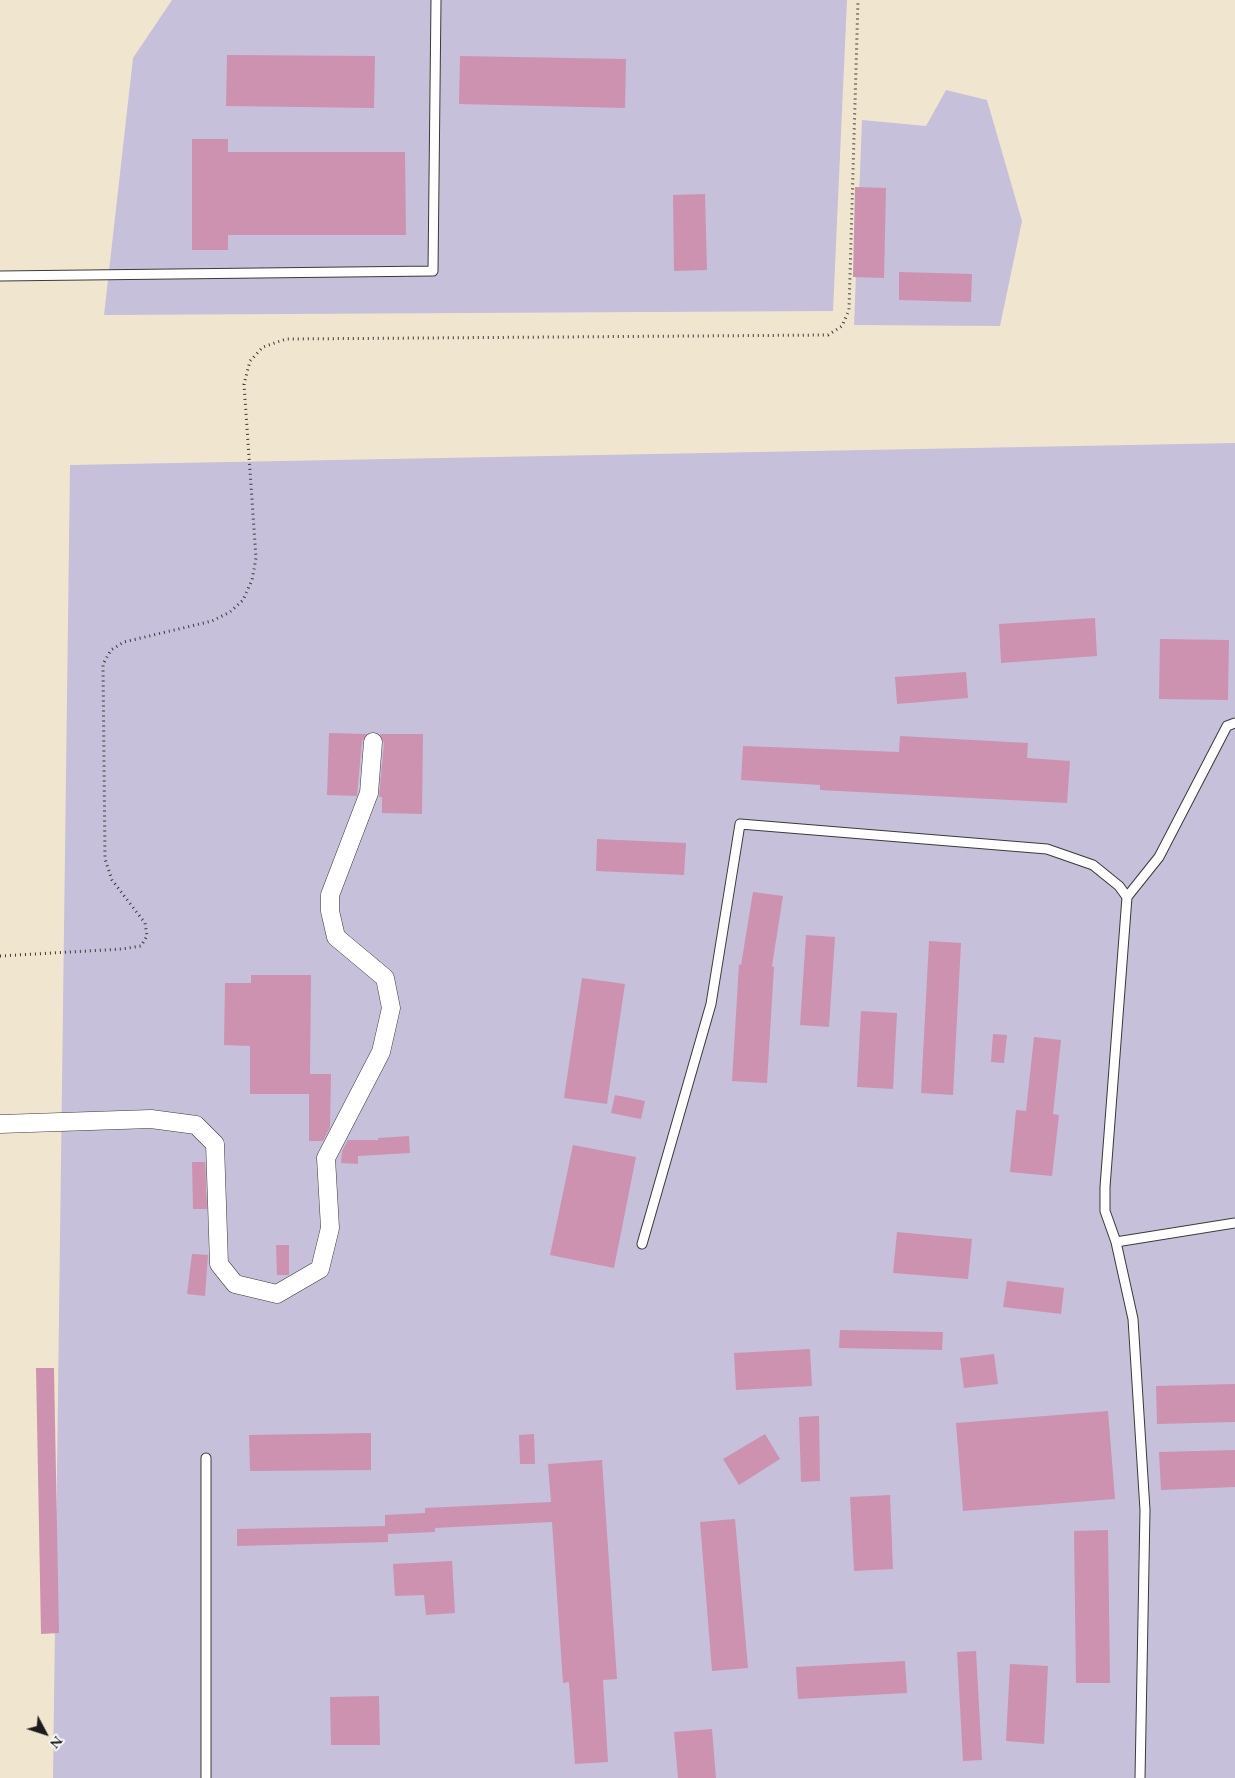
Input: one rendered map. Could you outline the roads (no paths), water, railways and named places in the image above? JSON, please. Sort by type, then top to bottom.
[{"type":"street","points":[[0,1124],[151,1119],[196,1126],[215,1144],[219,1264],[235,1284],[277,1294],[320,1270],[330,1228],[326,1158],[381,1052],[391,1008],[385,978],[336,937],[330,911],[330,895],[369,792],[373,742]]},
{"type":"lane","points":[[0,276],[433,270],[436,0]]},
{"type":"lane","points":[[1140,1778],[1145,1510],[1133,1319],[1116,1242],[1105,1211],[1105,1187],[1127,897],[1158,857],[1182,816],[1227,726],[1235,723]]},
{"type":"lane","points":[[642,1244],[711,1004],[740,824],[1046,849],[1092,865],[1109,876],[1127,897]]},
{"type":"lane","points":[[1116,1242],[1235,1223]]},
{"type":"lane","points":[[206,1458],[206,1778]]}]
